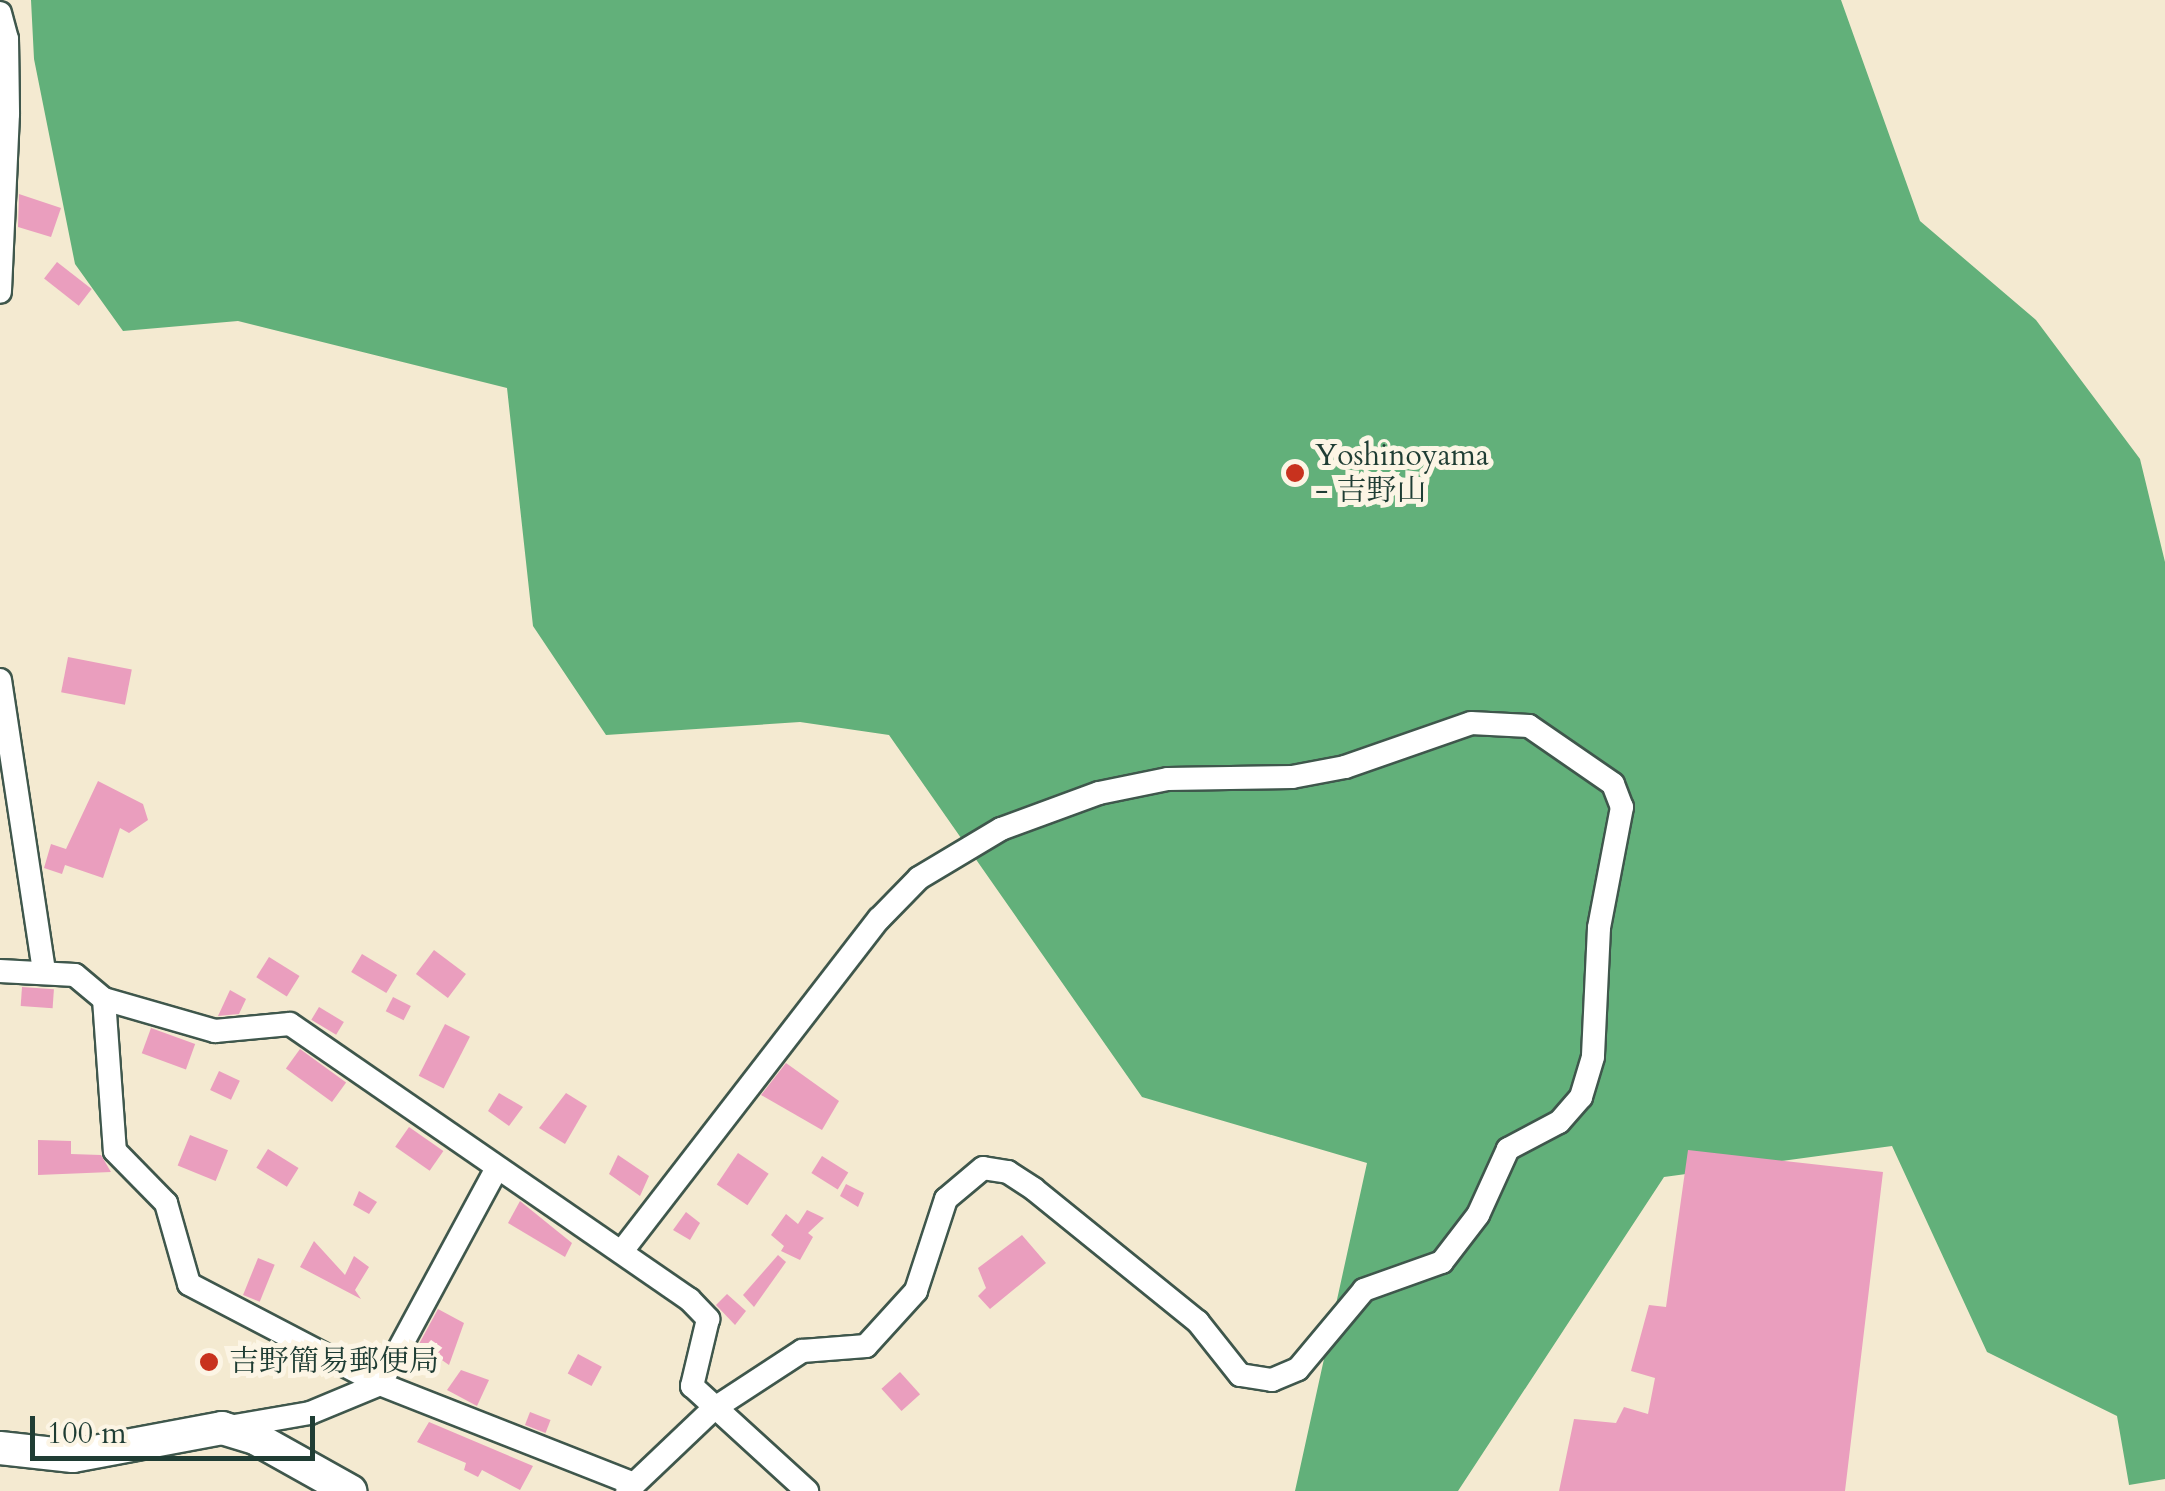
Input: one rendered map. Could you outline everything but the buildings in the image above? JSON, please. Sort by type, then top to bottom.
[{"type":"main road","points":[[0,1448],[73,1456],[222,1428],[257,1439],[350,1491]]},
{"type":"street","points":[[0,13],[8,95],[0,292]]},
{"type":"street","points":[[0,680],[44,970]]},
{"type":"street","points":[[104,999],[115,1150],[166,1203],[189,1284],[380,1384],[631,1487],[712,1410],[802,1351],[866,1346],[916,1290],[946,1199],[983,1168],[1008,1172],[1094,1237],[1198,1322],[1240,1376],[1272,1380],[1298,1369],[1364,1290],[1442,1262],[1478,1215],[1508,1149],[1559,1122],[1581,1097],[1593,1057],[1599,928],[1622,807],[1613,784],[1529,726],[1472,724],[1344,767],[1292,778],[1168,779],[1099,794],[1000,829],[919,878],[878,919],[622,1251]]},
{"type":"street","points":[[0,971],[75,974],[104,999],[215,1031],[290,1024],[622,1251],[708,1318],[692,1386],[712,1410],[807,1491]]},
{"type":"street","points":[[222,1428],[310,1413],[380,1384],[496,1168]]},
{"type":"green space","points":[[31,0],[1841,0],[1920,221],[2036,320],[2140,459],[2165,562],[2165,1479],[2129,1485],[2117,1416],[1987,1352],[1892,1146],[1664,1177],[1458,1491],[1295,1491],[1367,1163],[1142,1097],[889,735],[800,722],[606,735],[533,626],[507,388],[238,321],[123,331],[75,264],[34,59]]},
{"type":"place","name":"Yoshinoyama - 吉野山","points":[[1295,473]]},
{"type":"place","name":"吉野簡易郵便局","points":[[209,1362]]}]
